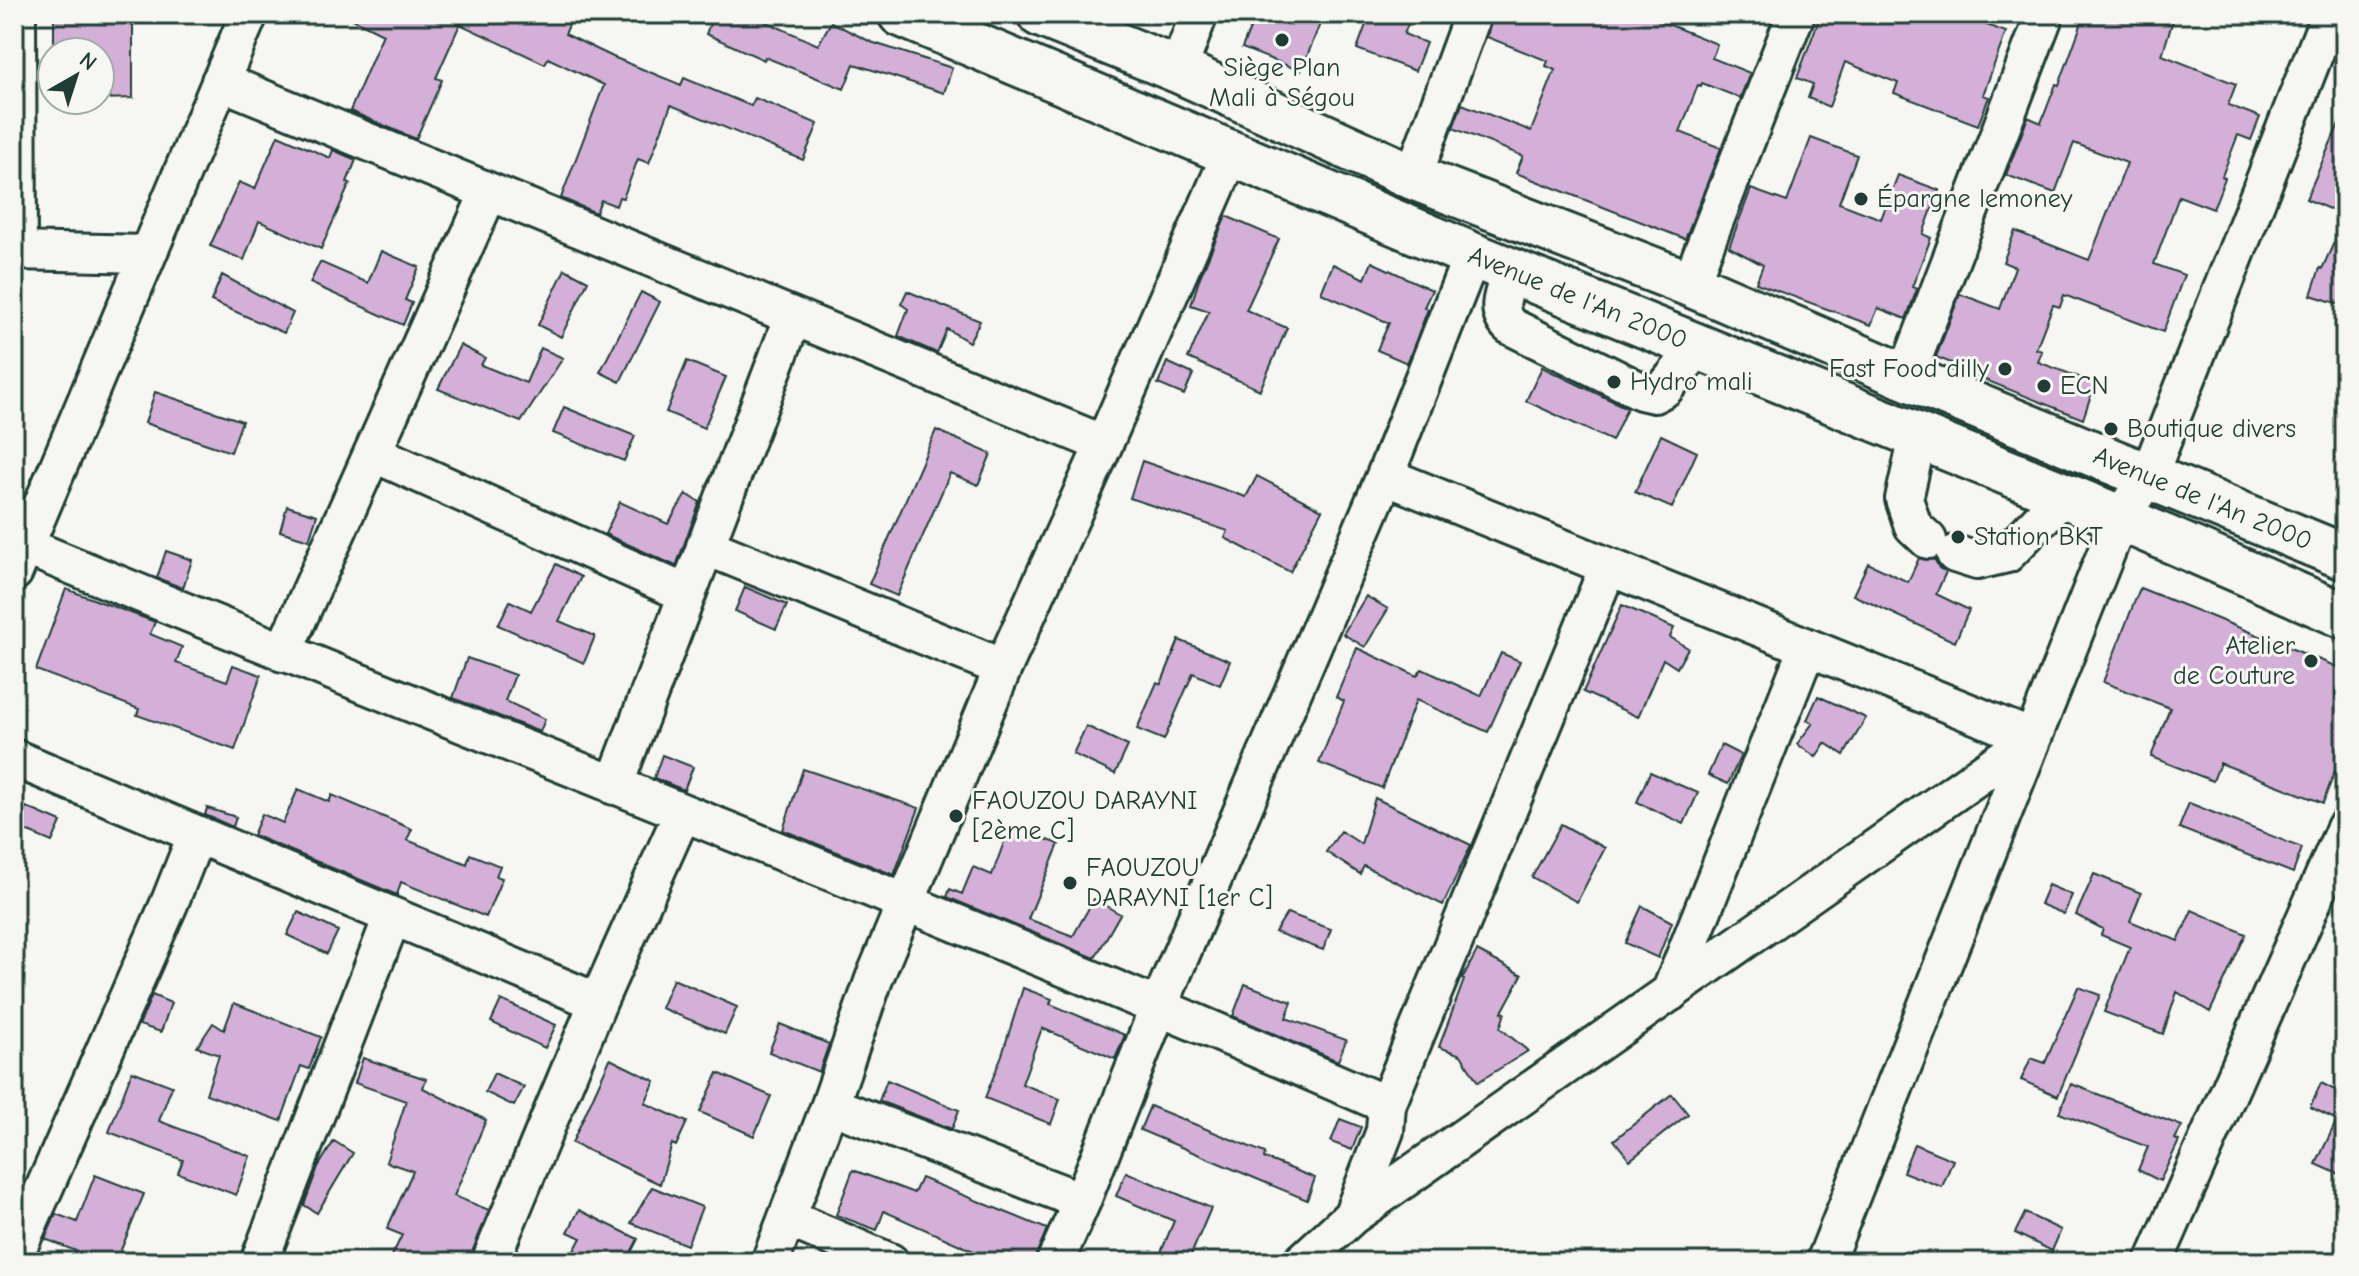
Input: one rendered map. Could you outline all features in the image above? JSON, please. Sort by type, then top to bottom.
[{"type":"main road","name":"Avenue de l'An 2000","points":[[901,14],[1491,263],[2120,518],[2345,616]]},
{"type":"main road","name":"Avenue de l'An 2000","points":[[1040,14],[1178,70],[1413,177],[1690,284],[1906,377],[2345,557]]},
{"type":"street","points":[[17,14],[16,251],[148,254]]},
{"type":"street","points":[[249,14],[20,559],[283,653],[1159,1006],[1387,1105]]},
{"type":"street","points":[[1178,70],[1199,14]]},
{"type":"street","points":[[1413,177],[1473,14]]},
{"type":"street","points":[[1906,377],[2045,14]]},
{"type":"street","points":[[1825,1262],[2120,518],[2149,475],[2330,14]]},
{"type":"street","points":[[1690,284],[1785,18]]},
{"type":"street","points":[[220,81],[1104,444]]},
{"type":"street","points":[[770,1262],[874,979],[1003,668],[1231,153]]},
{"type":"street","points":[[283,653],[489,192]]},
{"type":"street","points":[[1491,263],[1502,318],[1510,326],[1641,391],[1654,394],[1665,388],[1698,347]]},
{"type":"street","points":[[1055,1262],[1159,1006],[1385,476],[1491,263]]},
{"type":"street","points":[[614,786],[793,317]]},
{"type":"street","points":[[1918,437],[1904,499],[1913,526],[1941,547],[1977,561],[2007,554],[2063,496]]},
{"type":"street","points":[[373,453],[687,594]]},
{"type":"street","points":[[1385,476],[2032,738]]},
{"type":"street","points":[[705,546],[1003,668]]},
{"type":"street","points":[[1352,1216],[1385,1131],[1387,1105],[1608,567]]},
{"type":"street","points":[[1670,993],[1807,648]]},
{"type":"street","points":[[1302,1262],[1352,1216],[2032,738]]},
{"type":"street","points":[[14,758],[598,1002]]},
{"type":"street","points":[[490,1262],[598,1002],[682,814]]},
{"type":"street","points":[[2154,1262],[2345,828]]},
{"type":"street","points":[[14,1257],[196,836]]},
{"type":"street","points":[[259,1262],[392,917]]},
{"type":"street","points":[[830,1105],[1082,1201]]},
{"type":"street","points":[[787,1218],[890,1262]]},
{"type":"building","points":[[343,14],[574,14],[565,34],[613,57],[681,85],[684,78],[751,106],[755,98],[818,124],[803,160],[671,105],[649,163],[638,159],[623,198],[619,197],[616,206],[601,200],[596,213],[561,198],[604,85],[548,58],[545,64],[460,24],[436,78],[442,80],[416,139],[350,111],[383,34]]},
{"type":"building","points":[[714,14],[749,14],[818,45],[831,22],[871,42],[952,68],[944,93],[854,64],[844,89],[765,57],[764,60],[706,34]]},
{"type":"building","points":[[1256,14],[1324,14],[1301,71],[1242,48]]},
{"type":"building","points":[[1370,14],[1412,14],[1404,34],[1426,43],[1415,71],[1357,49]]},
{"type":"building","points":[[1493,14],[1643,14],[1717,44],[1712,58],[1750,73],[1740,98],[1702,83],[1698,85],[1680,132],[1721,148],[1685,239],[1516,173],[1523,156],[1453,128],[1462,104],[1531,131],[1555,70],[1546,66],[1548,61],[1487,37]]},
{"type":"building","points":[[1821,14],[1900,14],[1924,22],[1927,14],[1957,14],[2006,32],[1983,95],[1989,97],[1978,125],[1894,93],[1898,83],[1845,62],[1829,107],[1808,98],[1813,84],[1797,78]]},
{"type":"building","points":[[2085,14],[2175,14],[2162,55],[2236,84],[2228,105],[2260,117],[2251,140],[2238,135],[2213,209],[2179,196],[2154,264],[2184,275],[2163,332],[2064,295],[2060,307],[2053,305],[2036,349],[2042,351],[2038,362],[2095,383],[2083,419],[1963,371],[1964,368],[1936,357],[1960,294],[2000,309],[2015,267],[2003,262],[2015,231],[2089,260],[2127,163],[2074,143],[2055,193],[2006,175],[2028,117],[2041,123],[2056,84],[2059,85]]},
{"type":"building","points":[[54,16],[133,16],[133,98],[116,99],[116,36],[54,36]]},
{"type":"building","points":[[2345,110],[2345,216],[2306,199]]},
{"type":"building","points":[[278,135],[330,158],[333,150],[356,160],[347,182],[350,183],[321,249],[259,221],[244,260],[210,246],[239,182],[255,189]]},
{"type":"building","points":[[1811,138],[1857,155],[1839,203],[1881,219],[1898,175],[1939,190],[1923,234],[1931,238],[1912,287],[1917,289],[1906,319],[1878,308],[1871,325],[1756,283],[1763,265],[1729,247],[1751,189],[1787,202]]},
{"type":"building","points":[[1226,216],[1279,239],[1246,310],[1287,328],[1260,390],[1188,358],[1209,311],[1191,305]]},
{"type":"building","points":[[2345,218],[2345,306],[2311,295],[2320,268]]},
{"type":"building","points":[[381,251],[419,267],[405,300],[412,303],[403,325],[310,283],[320,262],[368,283]]},
{"type":"building","points":[[1372,262],[1432,290],[1407,363],[1377,350],[1389,323],[1321,293],[1333,264],[1365,279]]},
{"type":"building","points":[[565,269],[588,281],[561,337],[538,325]]},
{"type":"building","points":[[222,275],[293,313],[284,333],[211,301]]},
{"type":"building","points":[[907,291],[980,321],[969,342],[947,329],[937,353],[898,336],[908,309],[901,304]]},
{"type":"building","points":[[641,292],[660,302],[620,382],[600,372]]},
{"type":"building","points":[[460,345],[485,358],[481,365],[526,383],[541,348],[563,358],[521,422],[438,389]]},
{"type":"building","points":[[687,361],[726,377],[704,428],[666,412]]},
{"type":"building","points":[[1167,362],[1193,374],[1184,395],[1158,384]]},
{"type":"building","points":[[1542,367],[1627,408],[1612,441],[1526,401]]},
{"type":"building","points":[[155,392],[242,421],[231,452],[145,423]]},
{"type":"building","points":[[564,407],[635,436],[624,461],[553,433]]},
{"type":"building","points":[[936,430],[991,454],[978,485],[950,473],[897,596],[869,584]]},
{"type":"building","points":[[1661,435],[1697,452],[1672,508],[1635,492]]},
{"type":"building","points":[[1142,461],[1246,497],[1257,476],[1322,510],[1290,572],[1225,538],[1228,531],[1130,498]]},
{"type":"building","points":[[686,494],[700,502],[676,566],[605,534],[620,502],[668,524]]},
{"type":"building","points":[[287,506],[317,515],[309,540],[280,531]]},
{"type":"building","points":[[166,551],[192,560],[183,588],[157,578]]},
{"type":"building","points":[[1919,558],[1935,560],[1939,568],[1946,572],[1936,594],[1969,610],[1955,642],[1853,595],[1868,563],[1908,582]]},
{"type":"building","points":[[556,564],[581,577],[559,621],[595,636],[584,663],[498,625],[510,601],[531,611]]},
{"type":"building","points":[[745,587],[787,605],[776,629],[735,611]]},
{"type":"building","points":[[2140,588],[2345,670],[2345,774],[2335,771],[2323,803],[2220,763],[2213,781],[2151,757],[2170,708],[2103,682]]},
{"type":"building","points":[[66,589],[155,622],[150,634],[182,647],[176,663],[227,681],[233,665],[261,675],[235,750],[137,715],[139,709],[36,670]]},
{"type":"building","points":[[1366,596],[1388,609],[1365,647],[1343,634]]},
{"type":"building","points":[[1622,605],[1674,628],[1670,637],[1688,648],[1677,668],[1663,659],[1638,717],[1583,692]]},
{"type":"building","points":[[1179,640],[1230,661],[1220,685],[1193,673],[1164,740],[1137,729],[1157,682],[1161,684]]},
{"type":"building","points":[[1357,648],[1417,676],[1422,669],[1481,696],[1501,653],[1520,661],[1488,732],[1416,700],[1382,788],[1319,763],[1344,701],[1336,697]]},
{"type":"building","points":[[467,658],[515,675],[505,701],[545,719],[540,732],[453,698]]},
{"type":"building","points":[[1818,696],[1866,718],[1844,755],[1825,743],[1816,757],[1797,744],[1813,723],[1807,720]]},
{"type":"building","points":[[1086,726],[1128,746],[1115,774],[1073,754]]},
{"type":"building","points":[[1721,745],[1741,755],[1728,784],[1708,775]]},
{"type":"building","points":[[662,755],[693,767],[684,790],[654,778]]},
{"type":"building","points":[[803,769],[919,808],[894,875],[783,830]]},
{"type":"building","points":[[1650,772],[1698,793],[1684,824],[1637,802]]},
{"type":"building","points":[[298,789],[329,802],[332,795],[412,829],[407,840],[467,864],[470,854],[500,866],[496,876],[502,878],[486,917],[401,882],[397,895],[253,835],[262,814],[283,823]]},
{"type":"building","points":[[1375,798],[1471,845],[1443,905],[1364,866],[1360,874],[1326,852],[1341,831],[1361,844]]},
{"type":"building","points":[[14,802],[61,822],[52,842],[14,826]]},
{"type":"building","points":[[2189,803],[2302,848],[2293,873],[2179,828]]},
{"type":"building","points":[[207,808],[236,817],[233,827],[205,815]]},
{"type":"building","points":[[1561,824],[1605,848],[1577,902],[1532,877]]},
{"type":"building","points":[[1010,826],[1059,844],[1028,919],[1073,936],[1094,899],[1120,914],[1095,958],[947,897],[950,889],[962,894],[973,867],[992,875]]},
{"type":"building","points":[[2094,874],[2141,893],[2130,921],[2178,941],[2192,910],[2246,934],[2210,1012],[2177,992],[2163,1034],[2104,1012],[2130,947],[2101,935],[2103,929],[2076,915]]},
{"type":"building","points":[[2048,885],[2072,895],[2064,914],[2040,904]]},
{"type":"building","points":[[1642,906],[1672,922],[1658,958],[1625,943]]},
{"type":"building","points":[[298,912],[338,931],[327,954],[287,935]]},
{"type":"building","points":[[1287,913],[1331,929],[1323,950],[1275,932]]},
{"type":"building","points":[[1477,951],[1522,975],[1502,1012],[1505,1013],[1500,1028],[1528,1051],[1478,1082],[1461,1055],[1439,1047],[1462,979]]},
{"type":"building","points":[[673,979],[737,1007],[725,1034],[661,1008]]},
{"type":"building","points":[[1245,984],[1292,1002],[1286,1018],[1346,1040],[1338,1061],[1233,1016]]},
{"type":"building","points":[[2078,987],[2100,995],[2058,1096],[2021,1080],[2031,1058],[2045,1063]]},
{"type":"building","points":[[1023,988],[1052,999],[1050,1004],[1125,1035],[1115,1059],[1042,1028],[1022,1084],[1060,1099],[1051,1124],[985,1098]]},
{"type":"building","points":[[152,995],[171,1003],[161,1032],[139,1025]]},
{"type":"building","points":[[501,1000],[556,1025],[545,1048],[491,1022]]},
{"type":"building","points":[[234,1003],[321,1037],[309,1069],[301,1066],[281,1121],[206,1094],[219,1055],[197,1047],[213,1023],[224,1030]]},
{"type":"building","points":[[780,1024],[829,1044],[819,1072],[769,1052]]},
{"type":"building","points":[[363,1058],[426,1079],[423,1088],[486,1120],[454,1196],[489,1210],[468,1262],[389,1262],[402,1235],[387,1229],[413,1171],[386,1162],[406,1101],[355,1083]]},
{"type":"building","points":[[610,1059],[655,1081],[645,1103],[687,1122],[676,1146],[672,1144],[660,1184],[572,1143]]},
{"type":"building","points":[[132,1071],[172,1086],[159,1121],[250,1156],[236,1195],[178,1173],[183,1160],[109,1132]]},
{"type":"building","points":[[494,1073],[524,1087],[514,1106],[485,1092]]},
{"type":"building","points":[[718,1073],[771,1096],[754,1136],[700,1112]]},
{"type":"building","points":[[887,1080],[959,1110],[952,1129],[879,1101]]},
{"type":"building","points":[[2321,1083],[2345,1095],[2345,1177],[2316,1164],[2337,1120],[2310,1107]]},
{"type":"building","points":[[2071,1084],[2182,1126],[2175,1139],[2179,1141],[2160,1181],[2138,1170],[2148,1147],[2059,1113]]},
{"type":"building","points":[[1672,1094],[1688,1114],[1630,1160],[1614,1140]]},
{"type":"building","points":[[1150,1106],[1265,1153],[1264,1158],[1315,1178],[1307,1200],[1140,1130]]},
{"type":"building","points":[[1340,1119],[1361,1127],[1352,1150],[1331,1142]]},
{"type":"building","points":[[334,1141],[353,1153],[317,1213],[304,1205],[318,1167]]},
{"type":"building","points":[[1914,1144],[1953,1160],[1942,1187],[1903,1172]]},
{"type":"building","points":[[853,1170],[914,1193],[921,1178],[1047,1229],[1033,1262],[998,1262],[884,1211],[877,1230],[836,1215]]},
{"type":"building","points":[[1126,1172],[1211,1208],[1188,1262],[1157,1262],[1174,1221],[1116,1196]]},
{"type":"building","points":[[95,1175],[144,1194],[116,1262],[104,1262],[45,1239],[56,1214],[77,1222]]},
{"type":"building","points":[[652,1187],[702,1207],[687,1245],[631,1223]]},
{"type":"building","points":[[579,1210],[638,1239],[626,1262],[568,1262],[581,1238],[568,1232]]},
{"type":"building","points":[[2025,1213],[2061,1230],[2052,1251],[2015,1233]]},
{"type":"place","name":"Siège Plan Mali à Ségou","points":[[1282,40]]},
{"type":"place","name":"Épargne lemoney","points":[[1861,199]]},
{"type":"place","name":"Fast Food dilly","points":[[2005,369]]},
{"type":"place","name":"Hydro mali","points":[[1614,382]]},
{"type":"place","name":"ECN","points":[[2044,386]]},
{"type":"place","name":"Boutique divers","points":[[2111,429]]},
{"type":"place","name":"Station BKT","points":[[1958,537]]},
{"type":"place","name":"Atelier de Couture","points":[[2311,661]]},
{"type":"place","name":"FAOUZOU DARAYNI [2ème C]","points":[[956,816]]},
{"type":"place","name":"FAOUZOU DARAYNI [1er C]","points":[[1070,883]]}]
